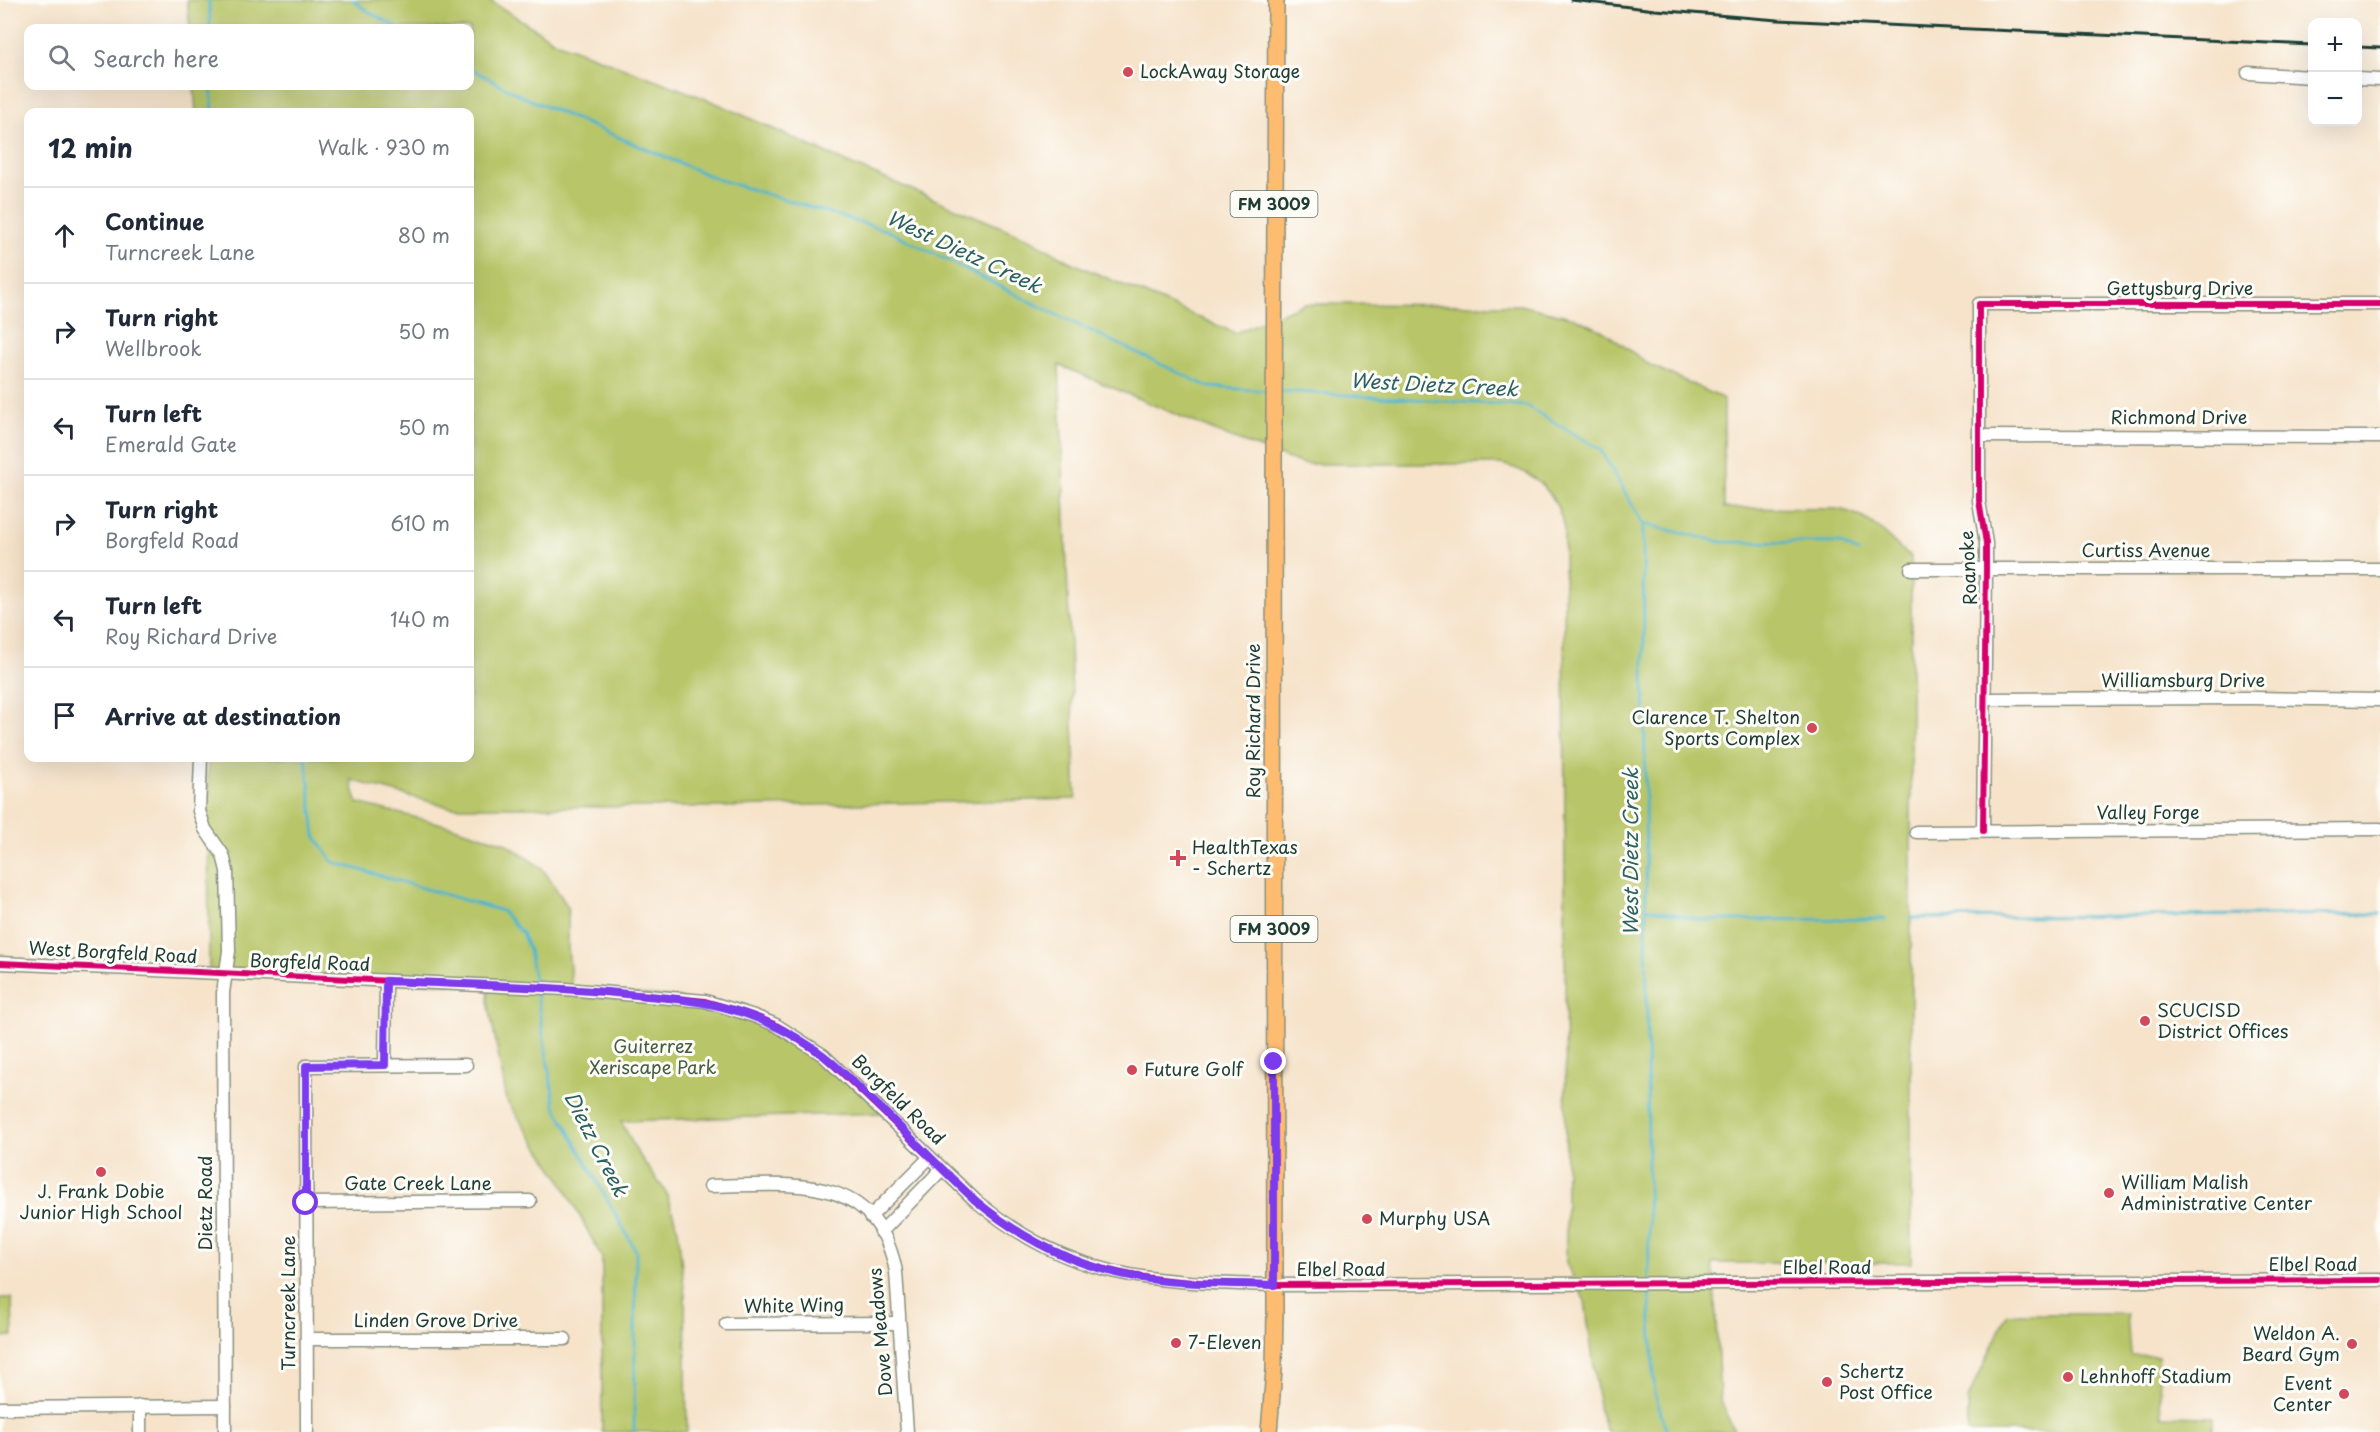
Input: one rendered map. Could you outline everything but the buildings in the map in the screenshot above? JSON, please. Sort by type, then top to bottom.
[{"type":"main road","name":"Roy Richard Drive","points":[[1269,1432],[1274,1370],[1275,3]]},
{"type":"street","points":[[2248,74],[2308,77]]},
{"type":"street","points":[[2362,79],[2380,80]]},
{"type":"street","name":"Gettysburg Drive","points":[[1979,304],[2380,304]]},
{"type":"street","name":"Roanoke","points":[[1979,304],[1978,501],[1986,543],[1983,831]]},
{"type":"street","name":"Richmond Drive","points":[[1979,435],[2380,436]]},
{"type":"street","name":"Curtiss Avenue","points":[[1911,569],[2380,569]]},
{"type":"street","name":"Williamsburg Drive","points":[[1986,699],[2380,700]]},
{"type":"street","name":"Dietz Road","points":[[201,762],[199,811],[205,829],[223,855],[227,871],[229,951],[223,993],[225,1432]]},
{"type":"street","name":"Valley Forge","points":[[1916,832],[2380,829]]},
{"type":"street","name":"West Borgfeld Road","points":[[0,963],[225,974]]},
{"type":"street","name":"Borgfeld Road","points":[[225,974],[566,989],[705,1001],[776,1025],[811,1046],[837,1067],[992,1214],[1052,1250],[1097,1269],[1137,1278],[1274,1285]]},
{"type":"street","points":[[386,981],[385,1065],[466,1065]]},
{"type":"street","name":"Turncreek Lane","points":[[307,1432],[306,1066],[385,1065]]},
{"type":"street","points":[[875,1224],[930,1157]]},
{"type":"street","points":[[875,1224],[942,1169]]},
{"type":"street","points":[[710,1186],[816,1186],[851,1200],[875,1224]]},
{"type":"street","name":"Gate Creek Lane","points":[[306,1203],[530,1201]]},
{"type":"street","name":"Dove Meadows","points":[[875,1224],[892,1255],[907,1432]]},
{"type":"street","name":"Elbel Road","points":[[1274,1285],[2380,1280]]},
{"type":"street","name":"White Wing","points":[[726,1324],[899,1323]]},
{"type":"street","name":"Linden Grove Drive","points":[[307,1339],[565,1339]]},
{"type":"street","points":[[0,1408],[225,1406]]},
{"type":"street","points":[[140,1407],[140,1432]]},
{"type":"green space","name":"Guiterrez Xeriscape Park","points":[[187,0],[489,0],[556,42],[714,102],[850,164],[1030,239],[1070,262],[1235,333],[1303,304],[1520,305],[1575,318],[1603,331],[1650,365],[1724,399],[1724,508],[1847,511],[1866,519],[1911,556],[1911,1263],[1713,1263],[1720,1398],[1734,1432],[1607,1432],[1600,1413],[1585,1301],[1566,1263],[1564,529],[1556,505],[1550,494],[1534,478],[1513,467],[1500,464],[1303,464],[1229,437],[1059,365],[1076,799],[720,807],[449,807],[351,780],[357,803],[454,827],[505,843],[542,868],[568,907],[568,948],[572,989],[676,997],[786,1031],[886,1113],[621,1121],[637,1152],[666,1192],[678,1230],[685,1296],[687,1432],[602,1432],[602,1258],[559,1177],[507,1101],[488,1001],[489,986],[209,972],[208,762],[474,762],[474,108],[196,108],[194,90],[474,90],[474,24],[190,24]]},
{"type":"green space","points":[[0,1298],[12,1298],[13,1336],[0,1337]]},
{"type":"green space","name":"Lehnhoff Stadium","points":[[2007,1314],[2127,1314],[2130,1355],[2158,1356],[2161,1416],[2213,1417],[2213,1432],[1968,1432],[1968,1399]]},
{"type":"waterway","name":"Dietz Creek","points":[[209,0],[210,24]]},
{"type":"waterway","name":"West Dietz Creek","points":[[353,0],[392,24]]},
{"type":"waterway","name":"West Dietz Creek","points":[[474,70],[521,96],[717,179],[889,231],[1209,387],[1270,391]]},
{"type":"waterway","name":"Dietz Creek","points":[[211,90],[213,108]]},
{"type":"waterway","name":"West Dietz Creek","points":[[1279,391],[1526,406],[1600,449],[1643,524],[1649,1280]]},
{"type":"waterway","points":[[1643,524],[1721,542],[1839,543],[1858,552]]},
{"type":"waterway","name":"Dietz Creek","points":[[306,762],[315,836],[333,862],[502,911],[522,933],[529,950],[535,985]]},
{"type":"waterway","points":[[1646,908],[1701,920],[1885,919]]},
{"type":"waterway","points":[[1910,918],[2380,914]]},
{"type":"waterway","name":"Dietz Creek","points":[[536,991],[555,1106],[636,1251],[634,1432]]},
{"type":"waterway","name":"West Dietz Creek","points":[[1649,1286],[1655,1394],[1667,1432]]},
{"type":"railway","points":[[1571,0],[1655,10],[1778,20],[2308,45]]},
{"type":"railway","points":[[2362,47],[2380,48]]},
{"type":"cycle path","points":[[1983,831],[1986,543],[1979,501],[1979,304],[2380,304]]},
{"type":"cycle path","points":[[0,963],[566,989],[705,1001],[776,1025],[823,1055],[976,1201],[1012,1228],[1047,1248],[1082,1262],[1117,1272],[1153,1278],[1190,1282],[1274,1285],[2380,1280]]},
{"type":"place","name":"LockAway Storage","points":[[1128,72]]},
{"type":"place","name":"Clarence T. Shelton Sports Complex","points":[[1812,728]]},
{"type":"place","name":"HealthTexas - Schertz","points":[[1178,858]]},
{"type":"place","name":"SCUCISD District Offices","points":[[2145,1021]]},
{"type":"place","name":"Future Golf","points":[[1132,1070]]},
{"type":"place","name":"J. Frank Dobie Junior High School","points":[[101,1172]]},
{"type":"place","name":"William Malish Administrative Center","points":[[2109,1193]]},
{"type":"place","name":"Murphy USA","points":[[1367,1219]]},
{"type":"place","name":"7-Eleven","points":[[1176,1343]]},
{"type":"place","name":"Weldon A. Beard Gym","points":[[2352,1344]]},
{"type":"place","name":"Lehnhoff Stadium","points":[[2068,1377]]},
{"type":"place","name":"Schertz Post Office","points":[[1827,1382]]},
{"type":"place","name":"Event Center","points":[[2344,1394]]},
{"type":"route","points":[[306,1203],[306,1066],[385,1065],[386,981],[566,989],[675,997],[705,1001],[754,1016],[776,1025],[811,1046],[880,1107],[976,1201],[992,1214],[1059,1254],[1097,1269],[1142,1278],[1197,1283],[1274,1285],[1274,1062]]}]
